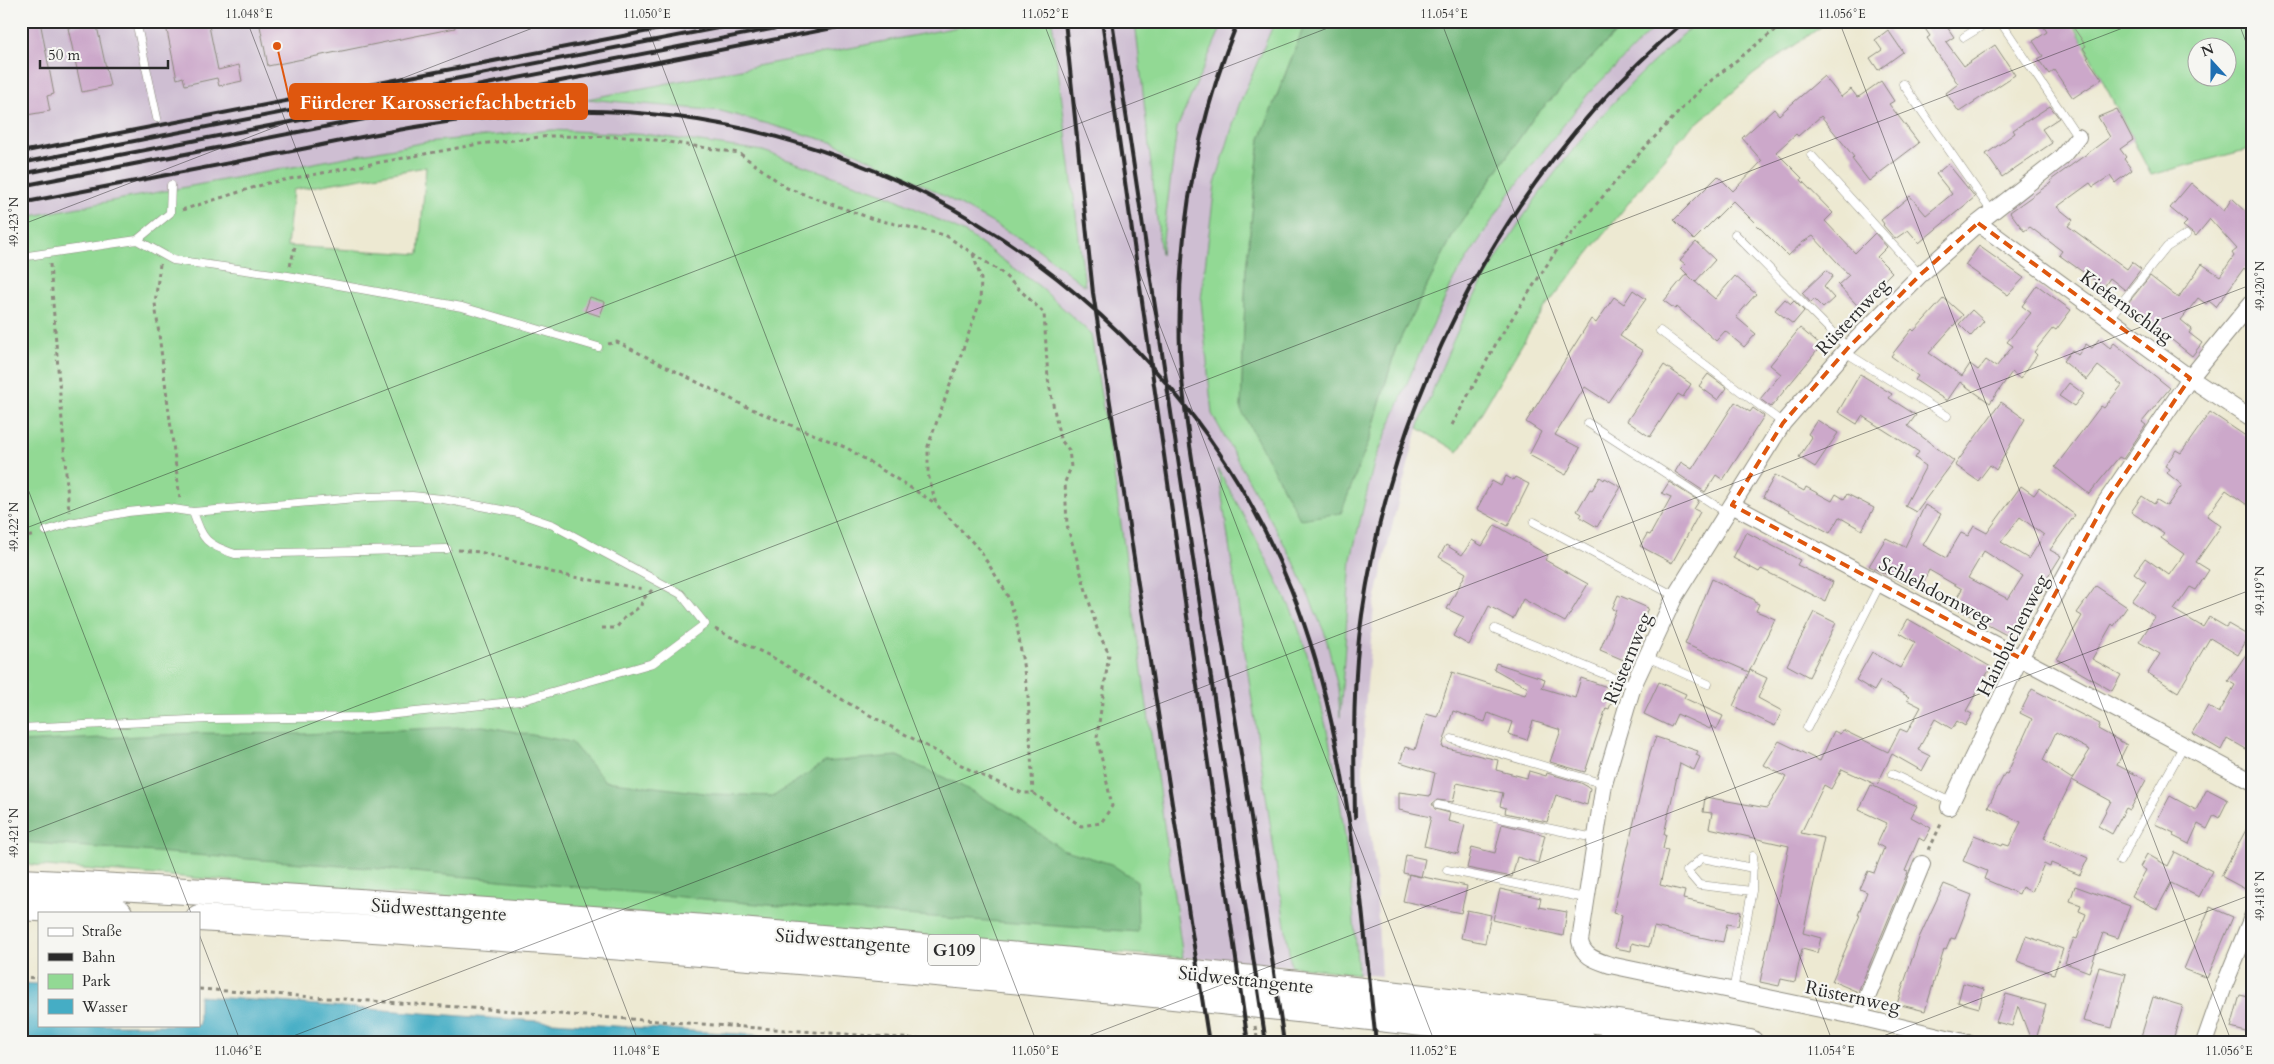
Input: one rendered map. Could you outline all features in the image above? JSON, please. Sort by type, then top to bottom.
[{"type":"highway","name":"Südwesttangente","points":[[21,882],[541,916],[816,937],[1042,958],[1436,999],[1750,1043]]},
{"type":"highway","points":[[21,907],[103,912]]},
{"type":"highway","name":"Südwesttangente","points":[[200,918],[549,941],[924,972],[1389,1018],[1584,1043]]},
{"type":"street","name":"Rüsternweg","points":[[1968,1043],[1859,1017],[1610,965],[1589,957],[1582,951],[1580,940],[1585,898],[1604,784],[1633,686],[1675,596],[1783,423],[1846,350],[1920,275],[1978,223],[2061,158],[2078,136]]},
{"type":"street","name":"Kiefernschlag","points":[[1978,223],[2190,378],[2253,420]]},
{"type":"street","name":"Hainbuchenweg","points":[[1950,805],[2020,658],[2105,503],[2190,378],[2253,300]]},
{"type":"street","name":"Schlehdornweg","points":[[1730,509],[1880,584],[2253,782]]},
{"type":"street","points":[[1859,1017],[1922,864]]},
{"type":"street","points":[[2204,1043],[2224,986],[2253,915]]},
{"type":"lane","points":[[136,21],[157,118]]},
{"type":"lane","points":[[1964,37],[1990,21]]},
{"type":"lane","points":[[2000,21],[2078,136]]},
{"type":"lane","points":[[1903,84],[1992,212]]},
{"type":"lane","points":[[1811,155],[1920,275]]},
{"type":"lane","points":[[21,257],[137,240],[170,213],[171,185]]},
{"type":"lane","points":[[1735,234],[1846,350],[1947,416]]},
{"type":"lane","points":[[2109,318],[2167,247],[2186,235]]},
{"type":"lane","points":[[137,240],[173,260],[288,276],[462,307],[598,347]]},
{"type":"lane","points":[[1660,331],[1783,423]]},
{"type":"lane","points":[[1588,423],[1730,509]]},
{"type":"lane","points":[[21,728],[210,719],[367,717],[520,701],[653,663],[705,624],[681,594],[553,525],[518,513],[443,499],[412,496],[369,497],[193,512],[167,508],[128,512],[70,522],[46,531]]},
{"type":"lane","points":[[193,512],[200,531],[210,545],[235,554],[446,549]]},
{"type":"lane","points":[[1534,522],[1675,596]]},
{"type":"lane","points":[[1807,728],[1880,584]]},
{"type":"lane","points":[[1496,629],[1633,686]]},
{"type":"lane","points":[[1647,657],[1708,684]]},
{"type":"lane","points":[[1452,739],[1604,784]]},
{"type":"lane","points":[[2120,861],[2184,745]]},
{"type":"lane","points":[[1892,774],[1950,805]]},
{"type":"lane","points":[[1438,805],[1594,838]]},
{"type":"lane","points":[[1732,991],[1752,891],[1753,856]]},
{"type":"lane","points":[[1752,891],[1699,885],[1687,871],[1702,858],[1753,868]]},
{"type":"lane","points":[[1447,870],[1585,898]]},
{"type":"path","points":[[1452,425],[1498,340],[1554,254],[1645,147],[1703,87],[1786,21]]},
{"type":"path","points":[[170,213],[268,183],[479,144],[550,136],[636,137],[739,153],[787,188],[873,219],[945,235],[1001,272],[1044,313],[1048,379],[1060,439],[1069,450],[1071,467],[1065,482],[1067,525],[1098,632],[1109,654],[1096,738],[1112,806],[1101,823],[1081,826],[1033,793],[1022,793],[976,773],[853,706],[772,657],[705,624]]},
{"type":"path","points":[[288,276],[295,247]]},
{"type":"path","points":[[50,253],[70,522]]},
{"type":"path","points":[[936,504],[928,474],[928,446],[980,302],[981,279],[972,253]]},
{"type":"path","points":[[162,254],[155,303],[182,510]]},
{"type":"path","points":[[598,347],[617,342],[749,408],[847,448],[936,504],[979,550],[1006,592],[1016,619],[1028,696],[1033,793]]},
{"type":"path","points":[[446,549],[480,552],[562,575],[651,590]]},
{"type":"path","points":[[602,628],[616,628],[626,617],[641,606],[642,600],[651,590],[663,583]]},
{"type":"path","points":[[1922,864],[1950,805]]},
{"type":"path","points":[[21,977],[38,978]]},
{"type":"path","points":[[200,989],[973,1043]]},
{"type":"highlighted area","points":[[1978,223],[2190,378],[2105,503],[2020,658],[1732,505],[1783,423],[1848,348],[1920,275]]},
{"type":"shaded area","points":[[21,21],[989,21],[590,99],[721,111],[835,143],[924,185],[1034,246],[1085,285],[1052,21],[1135,21],[1161,253],[1177,128],[1224,21],[1275,21],[1239,105],[1215,184],[1201,300],[1212,414],[1294,562],[1325,634],[1338,688],[1340,712],[1351,560],[1374,463],[1418,357],[1454,279],[1508,196],[1588,94],[1660,21],[1699,21],[1627,88],[1578,142],[1476,293],[1446,358],[1418,428],[1395,514],[1374,606],[1365,707],[1363,773],[1375,867],[1381,976],[1358,974],[1351,882],[1339,799],[1317,689],[1295,619],[1258,541],[1219,471],[1291,966],[1183,958],[1114,475],[1091,334],[1039,286],[967,234],[892,197],[763,151],[651,135],[552,130],[426,142],[21,218]]},
{"type":"green space","points":[[989,21],[1052,21],[1085,286],[1034,246],[924,185],[835,143],[721,111],[587,99]]},
{"type":"green space","points":[[1135,21],[1224,21],[1177,128],[1161,255]]},
{"type":"green space","points":[[1275,21],[1306,21],[1260,139],[1246,270],[1241,410],[1370,438],[1396,347],[1454,233],[1534,117],[1627,21],[1660,21],[1588,94],[1508,196],[1454,279],[1418,357],[1374,463],[1351,559],[1340,717],[1338,688],[1325,634],[1294,562],[1212,414],[1201,300],[1215,184],[1239,105]]},
{"type":"green space","points":[[1306,21],[1627,21],[1534,117],[1454,233],[1396,347],[1370,438],[1341,513],[1300,519],[1241,410],[1246,270],[1260,139]]},
{"type":"green space","points":[[1699,21],[1829,21],[1754,74],[1682,136],[1540,314],[1458,452],[1418,428],[1445,359],[1468,308],[1523,217],[1576,146],[1604,113],[1666,50]]},
{"type":"green space","points":[[2072,21],[2253,21],[2253,148],[2151,175]]},
{"type":"green space","points":[[552,130],[651,135],[763,151],[892,197],[967,234],[1039,286],[1091,334],[1114,475],[1183,958],[21,864],[21,218],[426,142]],"holes":[[[426,167],[419,254],[287,246],[293,190]]]},
{"type":"green space","points":[[1218,469],[1290,606],[1310,663],[1331,751],[1339,795],[1351,885],[1358,974],[1291,966]]},
{"type":"green space","points":[[483,726],[571,742],[605,781],[713,794],[774,796],[825,762],[897,756],[958,784],[1009,812],[1062,849],[1111,864],[1137,881],[1138,932],[768,905],[382,869],[21,842],[21,742],[201,733],[304,734]]},
{"type":"water","points":[[21,983],[38,984],[38,1026],[200,1026],[200,996],[475,1017],[878,1043],[21,1043]]},
{"type":"building","points":[[40,21],[54,94],[47,96],[50,111],[21,116],[21,24]]},
{"type":"building","points":[[165,21],[208,21],[218,70],[239,65],[242,81],[219,86],[217,78],[185,85],[183,77],[177,79]]},
{"type":"building","points":[[259,21],[327,21],[327,24],[340,21],[454,21],[455,28],[268,66]]},
{"type":"building","points":[[1920,21],[1943,21],[1954,37],[1946,42],[1964,66],[1995,45],[2015,75],[1959,112],[1946,93],[1958,84],[1927,38],[1930,36]]},
{"type":"building","points":[[2040,21],[2069,21],[2086,46],[2083,48],[2089,57],[2087,58],[2102,79],[2073,98],[2054,70],[2049,74],[2038,59],[2043,56],[2033,41],[2047,32]]},
{"type":"building","points":[[96,22],[110,86],[82,92],[68,28]]},
{"type":"building","points":[[1888,30],[1903,52],[1878,70],[1870,58],[1882,50],[1875,40]]},
{"type":"building","points":[[1824,76],[1841,97],[1851,89],[1857,97],[1860,96],[1881,81],[1894,101],[1889,104],[1919,143],[1869,181],[1852,159],[1854,157],[1821,116],[1798,136],[1796,134],[1776,152],[1833,213],[1825,221],[1855,253],[1875,233],[1887,247],[1877,257],[1892,272],[1858,306],[1838,285],[1849,275],[1813,236],[1803,242],[1788,256],[1733,201],[1694,240],[1674,220],[1718,176],[1733,191],[1762,161],[1742,138],[1774,109],[1779,115]]},
{"type":"building","points":[[2050,106],[2059,118],[2042,129],[2052,143],[2002,177],[1986,154],[2015,133],[2013,130]]},
{"type":"building","points":[[2117,109],[2133,140],[2120,149],[2132,170],[2115,183],[2110,176],[2093,187],[2090,183],[2057,207],[2073,220],[2068,226],[2127,269],[2132,262],[2141,269],[2125,290],[2110,278],[2104,287],[2059,255],[2062,251],[2030,227],[2024,231],[2010,212],[2110,137],[2098,117]]},
{"type":"building","points":[[1948,164],[1975,197],[1919,243],[1908,230],[1895,239],[1881,220],[1910,196],[1926,215],[1952,194],[1936,174]]},
{"type":"building","points":[[2191,183],[2224,211],[2232,198],[2253,218],[2253,279],[2244,268],[2216,307],[2209,301],[2206,304],[2198,298],[2181,320],[2192,329],[2189,333],[2202,343],[2192,356],[2127,304],[2150,276],[2178,298],[2202,264],[2220,276],[2234,256],[2232,253],[2237,249],[2210,219],[2196,236],[2183,226],[2187,222],[2170,208]]},
{"type":"building","points":[[1696,242],[1715,260],[1695,282],[1681,268],[1685,264],[1680,260]]},
{"type":"building","points":[[1979,246],[2024,278],[2008,295],[1965,265]]},
{"type":"building","points":[[1826,270],[1833,276],[1824,287],[1834,298],[1823,308],[1814,299],[1811,303],[1802,293]]},
{"type":"building","points":[[1686,274],[1715,299],[1735,276],[1756,294],[1736,317],[1756,334],[1744,347],[1725,331],[1716,341],[1677,307],[1675,309],[1664,301]]},
{"type":"building","points":[[2037,285],[2071,310],[2056,330],[2053,328],[2034,352],[2037,355],[2020,379],[2012,372],[1990,403],[1960,382],[1947,401],[1915,380],[1918,376],[1891,356],[1912,329],[1914,331],[1944,298],[1963,315],[1929,353],[1962,376],[1970,364],[1978,370],[1986,360],[1996,367],[2013,346],[2007,342],[2031,313],[2022,306]]},
{"type":"building","points":[[1633,290],[1646,299],[1620,336],[1643,351],[1608,402],[1585,387],[1555,435],[1580,448],[1566,475],[1529,455],[1541,432],[1526,422],[1591,319],[1596,323],[1614,297],[1624,304]]},
{"type":"building","points":[[590,297],[605,302],[600,316],[585,311]]},
{"type":"building","points":[[1785,299],[1791,304],[1794,301],[1804,311],[1793,324],[1775,310]]},
{"type":"building","points":[[1972,310],[1984,321],[1971,336],[1959,324]]},
{"type":"building","points":[[1800,328],[1821,346],[1771,407],[1760,399],[1781,374],[1770,365]]},
{"type":"building","points":[[2099,339],[2110,348],[2114,343],[2170,388],[2142,422],[2146,425],[2123,459],[2119,457],[2089,494],[2055,467],[2101,406],[2104,408],[2122,385],[2098,366],[2087,380],[2063,361],[2072,350],[2078,355],[2086,344],[2092,348]]},
{"type":"building","points":[[1664,365],[1691,384],[1683,397],[1678,394],[1650,437],[1627,421]]},
{"type":"building","points":[[1708,374],[1727,388],[1718,400],[1699,386]]},
{"type":"building","points":[[1860,374],[1892,394],[1889,398],[1916,415],[1908,426],[1954,461],[1916,512],[1905,506],[1926,466],[1915,458],[1919,452],[1862,416],[1857,424],[1838,412]]},
{"type":"building","points":[[2069,383],[2084,394],[2074,406],[2059,396]]},
{"type":"building","points":[[1735,402],[1750,412],[1753,408],[1764,416],[1723,480],[1716,475],[1705,492],[1675,472],[1681,462],[1692,469]]},
{"type":"building","points":[[2001,402],[2025,419],[1996,470],[1990,465],[1978,481],[1955,465]]},
{"type":"building","points":[[2210,412],[2253,441],[2253,509],[2226,490],[2207,516],[2221,526],[2196,562],[2209,570],[2196,590],[2190,587],[2174,610],[2203,627],[2209,617],[2226,627],[2228,624],[2249,636],[2238,655],[2210,638],[2178,692],[2148,673],[2160,654],[2139,642],[2155,617],[2132,601],[2146,582],[2134,573],[2145,558],[2169,575],[2184,554],[2161,538],[2164,534],[2131,512],[2142,496],[2154,504],[2157,500],[2167,506],[2182,485],[2167,473],[2170,469],[2165,466],[2176,450],[2181,453]]},
{"type":"building","points":[[1817,420],[1838,433],[1815,467],[1799,457],[1812,437],[1808,434]]},
{"type":"building","points":[[1775,475],[1804,491],[1806,487],[1832,501],[1836,494],[1844,499],[1847,494],[1874,508],[1862,530],[1839,517],[1830,533],[1763,497]]},
{"type":"building","points":[[1506,476],[1513,480],[1515,477],[1529,484],[1508,526],[1477,509],[1492,481],[1501,486]]},
{"type":"building","points":[[1600,477],[1621,487],[1597,527],[1580,517],[1582,514],[1577,511],[1590,489],[1592,490]]},
{"type":"building","points":[[1669,482],[1699,501],[1694,509],[1700,512],[1672,563],[1640,546],[1647,534],[1650,535],[1671,497],[1662,493]]},
{"type":"building","points":[[2021,486],[2034,495],[2039,488],[2075,515],[2050,550],[2061,556],[2028,609],[2030,610],[2014,639],[1952,606],[1962,589],[1929,570],[1919,590],[1869,566],[1886,538],[1905,547],[1925,505],[1941,514],[1923,545],[1946,558],[1961,533],[1968,536],[1974,526],[1987,533]],"holes":[[[2020,517],[2044,535],[2029,559],[2001,542]],[[1984,551],[2023,576],[2008,599],[1968,578]]]},
{"type":"building","points":[[1495,525],[1548,555],[1545,560],[1588,584],[1565,622],[1523,599],[1513,619],[1489,606],[1469,645],[1453,636],[1464,617],[1447,609],[1466,573],[1439,557],[1446,545],[1462,555],[1472,540],[1482,546]]},
{"type":"building","points":[[1746,532],[1800,560],[1797,565],[1833,582],[1825,601],[1761,569],[1759,572],[1733,558]]},
{"type":"building","points":[[1712,579],[1755,600],[1754,602],[1759,604],[1756,611],[1775,619],[1749,672],[1685,644]]},
{"type":"building","points":[[2096,586],[2127,607],[2114,626],[2112,624],[2092,659],[2121,675],[2112,691],[2057,659],[2082,616],[2077,613]]},
{"type":"building","points":[[1618,595],[1648,608],[1626,661],[1600,650],[1616,610],[1612,609]]},
{"type":"building","points":[[1814,612],[1836,623],[1809,677],[1787,665]]},
{"type":"building","points":[[1908,619],[1991,667],[1966,711],[1972,714],[1965,726],[1957,721],[1952,729],[1935,719],[1918,750],[1930,756],[1922,771],[1892,754],[1877,785],[1842,769],[1831,789],[1824,785],[1801,833],[1824,838],[1803,933],[1821,938],[1817,953],[1802,949],[1795,982],[1781,979],[1779,986],[1760,982],[1789,846],[1709,828],[1712,813],[1703,812],[1705,797],[1767,808],[1786,777],[1764,765],[1779,741],[1820,761],[1834,731],[1840,734],[1843,730],[1888,752],[1900,729],[1907,732],[1921,707],[1907,700],[1909,697],[1880,681],[1874,691],[1856,680],[1872,652],[1900,668],[1915,642],[1900,633]]},
{"type":"building","points":[[2253,644],[2253,753],[2227,738],[2221,750],[2192,733],[2208,706],[2219,713],[2235,685],[2228,681]]},
{"type":"building","points":[[1496,663],[1545,679],[1542,688],[1575,698],[1581,678],[1613,689],[1611,694],[1614,695],[1609,709],[1606,708],[1585,772],[1550,762],[1561,730],[1533,721],[1527,740],[1508,734],[1512,722],[1488,713],[1485,722],[1453,711],[1442,747],[1498,760],[1496,770],[1527,778],[1529,771],[1546,776],[1547,773],[1581,783],[1590,788],[1587,805],[1556,795],[1547,822],[1505,813],[1506,808],[1500,806],[1503,793],[1457,783],[1453,802],[1437,800],[1432,804],[1435,809],[1450,813],[1448,821],[1465,825],[1458,854],[1424,846],[1431,817],[1399,810],[1399,792],[1430,796],[1435,773],[1400,762],[1405,747],[1415,750],[1426,714],[1437,717],[1452,672],[1525,695],[1528,688],[1494,669]]},
{"type":"building","points":[[1750,670],[1767,678],[1758,698],[1782,711],[1775,726],[1733,706]]},
{"type":"building","points":[[1659,682],[1686,694],[1684,698],[1723,716],[1717,729],[1711,726],[1710,729],[1677,714],[1671,727],[1644,714]]},
{"type":"building","points":[[2032,689],[2100,724],[2098,729],[2127,745],[2117,765],[2146,780],[2130,810],[2126,808],[2112,834],[2098,826],[2111,801],[2072,780],[2044,838],[2088,858],[2080,875],[2051,863],[2050,867],[2044,864],[2032,892],[2022,887],[2019,894],[1984,879],[1987,871],[1963,861],[1974,835],[2002,846],[2003,844],[2009,846],[2021,822],[1988,807],[2005,773],[2007,774],[2032,719],[2020,713]],"holes":[[[2056,732],[2090,750],[2072,779],[2043,760]]]},
{"type":"building","points":[[1656,737],[1698,751],[1696,755],[1700,757],[1694,770],[1680,763],[1664,834],[1666,834],[1663,849],[1668,850],[1660,885],[1685,891],[1683,899],[1741,912],[1738,926],[1727,924],[1723,942],[1654,927],[1649,947],[1632,943],[1631,951],[1615,948],[1622,915],[1613,913],[1650,752]]},
{"type":"building","points":[[1871,785],[1917,806],[1911,817],[1931,828],[1924,841],[1919,838],[1905,871],[1908,872],[1858,992],[1832,981],[1860,915],[1858,915],[1867,892],[1860,889],[1868,871],[1874,873],[1884,848],[1877,844],[1887,823],[1859,810]]},
{"type":"building","points":[[2207,789],[2228,800],[2219,818],[2214,815],[2207,829],[2198,824],[2189,844],[2173,836],[2174,833],[2155,824],[2170,796],[2196,810]]},
{"type":"building","points":[[2253,817],[2253,878],[2247,890],[2221,876]]},
{"type":"building","points":[[1502,824],[1545,835],[1538,863],[1517,857],[1512,877],[1467,868],[1472,847],[1495,853]]},
{"type":"building","points":[[2175,852],[2212,871],[2199,897],[2171,883],[2157,909],[2132,896],[2146,870],[2140,867],[2147,854],[2168,866]]},
{"type":"building","points":[[1406,855],[1425,859],[1421,877],[1403,873]]},
{"type":"building","points":[[1409,874],[1467,886],[1461,913],[1403,901]]},
{"type":"building","points":[[1944,884],[1972,895],[1955,939],[1951,938],[1946,950],[1944,949],[1925,1011],[1897,1004],[1919,938]]},
{"type":"building","points":[[2075,886],[2130,906],[2118,938],[2103,933],[2089,972],[2065,963],[2074,938],[2077,939],[2086,914],[2079,911],[2081,905],[2070,901]]},
{"type":"building","points":[[1500,889],[1541,898],[1539,907],[1567,912],[1563,936],[1493,920]]},
{"type":"building","points":[[2210,907],[2233,917],[2207,978],[2184,969]]},
{"type":"building","points":[[1467,910],[1491,915],[1485,943],[1461,938]]},
{"type":"building","points":[[2026,936],[2063,949],[2054,974],[2017,961]]},
{"type":"building","points":[[2099,967],[2126,974],[2112,1028],[2083,1021]]},
{"type":"building","points":[[1963,983],[1984,989],[1979,1008],[1958,1002]]},
{"type":"building","points":[[2006,994],[2046,1005],[2035,1043],[2032,1043],[2018,1006],[2012,1026],[1996,1022]]},
{"type":"building","points":[[2240,995],[2253,998],[2253,1034],[2231,1028]]},
{"type":"building","points":[[2153,997],[2183,1006],[2172,1043],[2139,1043]]},
{"type":"railway","points":[[21,152],[701,21]]},
{"type":"railway","points":[[21,163],[754,21]]},
{"type":"railway","points":[[21,174],[813,21]]},
{"type":"railway","points":[[21,186],[869,21]]},
{"type":"railway","points":[[1065,21],[1093,293],[1209,1043]]},
{"type":"railway","points":[[1102,21],[1248,1043]]},
{"type":"railway","points":[[1112,21],[1266,1043]]},
{"type":"railway","points":[[1238,21],[1210,101],[1191,184],[1181,267],[1180,352],[1191,456],[1244,772],[1284,1043]]},
{"type":"railway","points":[[1355,817],[1355,691],[1362,615],[1378,530],[1402,447],[1432,367],[1470,289],[1514,215],[1564,145],[1622,80],[1685,21]]},
{"type":"railway","points":[[21,203],[430,124],[498,115],[565,111],[681,118],[794,142],[901,182],[1002,238],[1093,308],[1172,391],[1239,485],[1291,589],[1317,666],[1344,785],[1361,906]]},
{"type":"railway","points":[[1361,899],[1376,1043]]},
{"type":"place","name":"Fürderer Karosseriefachbetrieb","points":[[277,46]]}]
